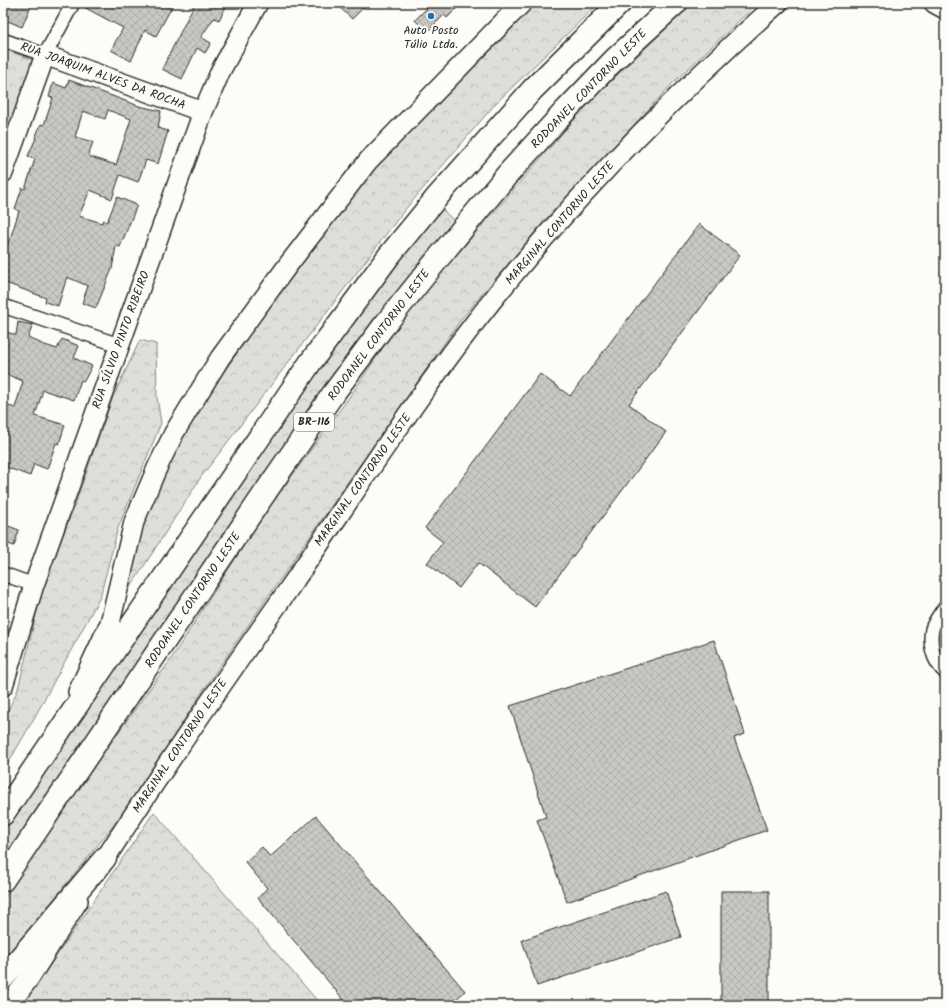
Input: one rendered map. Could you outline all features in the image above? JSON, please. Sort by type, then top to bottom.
[{"type":"highway","name":"BR-116","points":[[3,814],[306,370],[388,257],[443,190],[533,89],[620,3]]},
{"type":"highway","name":"RODOANEL CONTORNO LESTE","points":[[3,880],[273,481],[333,394],[383,327],[507,175],[615,59],[676,3]]},
{"type":"highway","points":[[3,978],[105,858]]},
{"type":"main road","name":"RUA SÍLVIO PINTO RIBEIRO","points":[[3,686],[34,584],[203,112],[221,70],[258,3]]},
{"type":"main road","points":[[60,730],[110,623],[134,522],[157,468],[174,433],[220,358],[288,265],[368,161],[522,3]]},
{"type":"main road","name":"MARGINAL CONTORNO LESTE","points":[[9,1005],[30,977],[105,858],[212,697],[429,385],[476,322],[560,220],[630,145],[674,99],[778,3]]},
{"type":"main road","points":[[934,3],[945,9]]},
{"type":"main road","name":"RUA JOAQUIM ALVES DA ROCHA","points":[[45,55],[203,112]]},
{"type":"main road","points":[[3,173],[45,55]]},
{"type":"street","points":[[45,55],[73,3]]},
{"type":"street","name":"RUA JOAQUIM ALVES DA ROCHA","points":[[3,40],[45,55]]},
{"type":"street","points":[[3,306],[119,345]]},
{"type":"street","points":[[3,574],[34,584]]},
{"type":"street","points":[[945,607],[932,628],[931,649],[941,668],[945,672]]},
{"type":"green space","points":[[530,3],[599,3],[496,103],[403,212],[201,477],[126,594],[139,525],[160,471],[196,413],[315,238],[375,164]]},
{"type":"green space","points":[[693,3],[758,3],[674,82],[548,217],[462,318],[215,673],[118,820],[3,962],[3,900],[64,808],[169,662],[260,520],[355,389],[407,312],[593,98]]},
{"type":"green space","points":[[3,49],[36,61],[3,139]]},
{"type":"green space","points":[[441,208],[455,222],[380,312],[3,860],[3,829],[313,377],[382,282]]},
{"type":"green space","points":[[140,340],[156,344],[157,397],[161,423],[118,528],[100,597],[3,772],[3,721],[18,689],[42,590],[72,512],[113,397]]},
{"type":"green space","points":[[154,812],[321,1005],[23,1005]]},
{"type":"building","points":[[9,3],[32,3],[22,27],[3,19]]},
{"type":"building","points":[[81,3],[174,3],[156,36],[145,30],[131,61],[111,50],[123,28],[80,5]]},
{"type":"building","points":[[195,3],[228,3],[219,20],[214,18],[201,37],[211,43],[205,53],[197,48],[182,79],[162,69]]},
{"type":"building","points":[[335,3],[368,3],[352,19]]},
{"type":"building","name":"Auto Posto Túlio Ltda.","points":[[432,3],[462,3],[447,18],[444,15],[427,32],[415,20]]},
{"type":"building","points":[[69,80],[139,106],[161,111],[158,128],[168,131],[158,164],[146,160],[138,182],[120,175],[112,199],[90,190],[79,216],[102,223],[103,220],[107,222],[117,197],[137,205],[120,247],[116,246],[112,269],[96,308],[82,303],[88,286],[67,277],[58,306],[45,302],[46,298],[3,282],[3,256],[19,211],[15,209],[22,188],[25,189],[35,159],[28,156],[41,124],[44,125],[53,98],[49,97],[53,83],[66,88]],"holes":[[[108,110],[131,119],[116,165],[88,156],[93,142],[75,137],[83,111],[105,119]]]},
{"type":"building","points":[[699,224],[740,255],[629,404],[666,432],[535,607],[478,563],[459,588],[427,563],[443,542],[425,528],[540,374],[570,396]]},
{"type":"building","points":[[18,322],[33,325],[28,337],[42,344],[57,349],[62,339],[79,346],[74,358],[92,366],[84,381],[81,380],[74,400],[43,390],[35,416],[65,425],[59,444],[56,443],[47,469],[34,464],[30,476],[3,466],[3,404],[15,408],[23,381],[3,373],[3,331],[16,335]]},
{"type":"building","points":[[3,524],[19,530],[14,546],[3,542]]},
{"type":"building","points":[[714,640],[745,734],[734,738],[767,830],[567,902],[537,820],[546,817],[510,706]]},
{"type":"building","points":[[316,816],[465,991],[450,1005],[406,1005],[400,998],[391,1005],[348,1005],[258,898],[267,888],[245,862],[262,847],[270,857]]},
{"type":"building","points":[[666,891],[681,937],[537,986],[522,940]]},
{"type":"building","points":[[721,891],[769,891],[769,1005],[721,1005]]},
{"type":"place","name":"Auto Posto Túlio Ltda.","points":[[431,16]]}]
